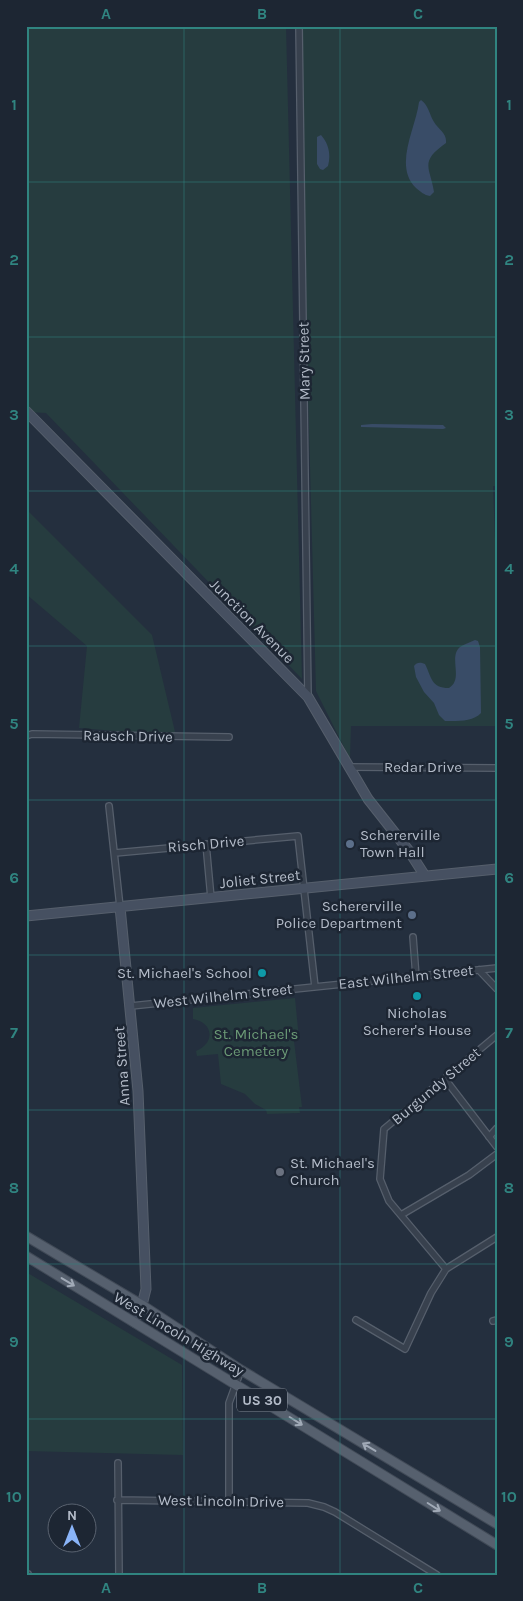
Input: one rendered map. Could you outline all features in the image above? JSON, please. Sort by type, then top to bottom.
[{"type":"main road","name":"West Lincoln Highway","points":[[26,1236],[142,1305],[241,1370],[497,1524]]},
{"type":"main road","name":"West Lincoln Highway","points":[[26,1256],[497,1545]]},
{"type":"street","name":"Mary Street","points":[[299,26],[308,697]]},
{"type":"street","name":"Junction Avenue","points":[[26,411],[308,697],[368,799],[409,851],[425,876]]},
{"type":"street","name":"Rausch Drive","points":[[26,736],[32,734],[229,737]]},
{"type":"street","name":"Redar Drive","points":[[349,767],[497,768]]},
{"type":"street","name":"Anna Street","points":[[109,806],[131,1006],[141,1151],[146,1289],[142,1305],[134,1322]]},
{"type":"street","name":"Risch Drive","points":[[115,853],[298,836],[304,888]]},
{"type":"street","points":[[206,844],[211,898]]},
{"type":"street","name":"Joliet Street","points":[[26,916],[497,869]]},
{"type":"street","points":[[304,888],[315,987]]},
{"type":"street","points":[[413,937],[416,977]]},
{"type":"street","name":"East Wilhelm Street","points":[[315,987],[497,968]]},
{"type":"street","points":[[480,970],[497,989]]},
{"type":"street","name":"West Wilhelm Street","points":[[131,1006],[315,987]]},
{"type":"street","name":"Burgundy Street","points":[[446,1269],[389,1201],[380,1179],[384,1129],[497,1035]]},
{"type":"street","points":[[444,1079],[497,1147]]},
{"type":"street","points":[[489,1137],[497,1128]]},
{"type":"street","points":[[401,1215],[469,1175],[497,1154]]},
{"type":"street","points":[[356,1320],[405,1349],[431,1293],[446,1269],[497,1237]]},
{"type":"street","points":[[229,1501],[229,1403],[241,1370]]},
{"type":"street","points":[[118,1463],[119,1575]]},
{"type":"street","name":"West Lincoln Drive","points":[[118,1500],[308,1503],[335,1512],[437,1575]]},
{"type":"green space","points":[[26,26],[286,26],[302,679],[46,413],[26,412]]},
{"type":"green space","points":[[302,26],[497,26],[497,486],[493,486],[497,591],[497,726],[351,726],[350,759],[316,691],[300,91]]},
{"type":"green space","points":[[26,509],[152,635],[176,736],[79,728],[87,646],[26,594]]},
{"type":"green space","name":"St. Michael's Cemetery","points":[[295,998],[299,1039],[294,1041],[302,1107],[299,1107],[300,1113],[267,1114],[266,1110],[255,1104],[245,1094],[221,1084],[218,1054],[197,1056],[196,1051],[206,1043],[210,1034],[205,1025],[193,1019],[193,1008]]},
{"type":"green space","points":[[26,1272],[182,1365],[183,1455],[26,1451]]},
{"type":"water","points":[[421,100],[426,105],[446,140],[446,143],[429,160],[428,165],[434,192],[430,196],[416,188],[409,179],[406,169],[408,147]]},
{"type":"water","points":[[321,135],[328,146],[329,154],[328,166],[323,170],[317,164],[317,137]]},
{"type":"water","points":[[361,425],[443,425],[446,428],[361,427]]},
{"type":"water","points":[[475,640],[478,641],[480,647],[481,713],[474,718],[460,721],[445,721],[439,715],[434,703],[424,692],[416,677],[414,666],[419,663],[425,664],[435,684],[443,688],[449,688],[455,679],[455,656],[457,651],[460,647]]},
{"type":"place","name":"Schererville Town Hall","points":[[350,844]]},
{"type":"place","name":"Schererville Police Department","points":[[412,915]]},
{"type":"place","name":"St. Michael's School","points":[[262,973]]},
{"type":"place","name":"Nicholas Scherer's House","points":[[417,996]]},
{"type":"place","name":"St. Michael's Church","points":[[280,1172]]}]
